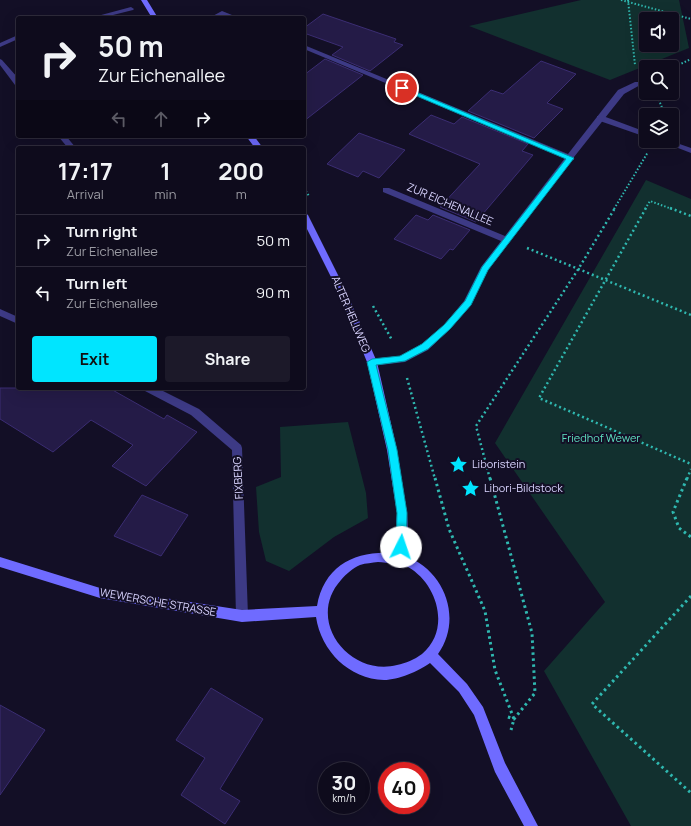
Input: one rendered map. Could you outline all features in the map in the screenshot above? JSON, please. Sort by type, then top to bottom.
[{"type":"main road","points":[[144,0],[154,16]]},
{"type":"main road","name":"ALTER HELLWEG","points":[[306,219],[343,293],[372,362],[392,450],[402,513],[402,536],[399,559]]},
{"type":"main road","points":[[378,557],[399,559],[418,568],[433,581],[442,598],[445,618],[441,638],[430,655],[409,669],[384,674],[359,669],[338,655],[325,634],[321,611],[326,591],[338,573],[356,562],[378,557]]},
{"type":"main road","name":"WEWERSCHE STRASSE","points":[[0,562],[100,593],[242,616],[321,611]]},
{"type":"main road","points":[[430,655],[463,688],[480,711],[500,767],[531,826]]},
{"type":"street","points":[[101,16],[131,8]]},
{"type":"street","points":[[216,16],[222,13],[230,16]]},
{"type":"street","points":[[0,45],[16,37]]},
{"type":"street","points":[[306,48],[570,158]]},
{"type":"street","points":[[0,62],[16,81]]},
{"type":"street","points":[[372,362],[402,359],[425,346],[447,327],[468,303],[484,269],[600,118],[622,92],[638,84]]},
{"type":"street","points":[[600,118],[639,132]]},
{"type":"street","points":[[64,138],[70,146]]},
{"type":"street","points":[[679,147],[691,151]]},
{"type":"street","name":"ZUR EICHENALLEE","points":[[386,190],[506,240]]},
{"type":"street","points":[[0,312],[16,320]]},
{"type":"street","name":"FIXBERG","points":[[152,390],[195,412],[237,448],[242,616]]},
{"type":"path","points":[[621,0],[691,19]]},
{"type":"path","points":[[628,1],[638,84]]},
{"type":"path","points":[[679,65],[691,59]]},
{"type":"path","points":[[500,767],[514,719],[535,693],[532,633],[476,426],[579,268],[650,148]]},
{"type":"path","points":[[306,191],[312,201]]},
{"type":"path","points":[[691,216],[650,201],[539,398],[691,464]]},
{"type":"path","points":[[506,240],[579,268],[691,315]]},
{"type":"path","points":[[373,306],[402,359],[449,529],[485,612],[495,670],[514,719]]},
{"type":"path","points":[[691,469],[673,512],[679,528],[691,537]]},
{"type":"path","points":[[691,596],[592,704],[691,793]]},
{"type":"path","points":[[480,711],[514,719]]},
{"type":"green space","points":[[581,0],[679,0],[689,48],[659,60],[639,60],[639,68],[610,80],[469,26]]},
{"type":"green space","name":"Friedhof Wewer","points":[[646,180],[691,199],[691,826],[631,826],[544,671],[605,602],[495,443]]},
{"type":"green space","points":[[348,422],[366,493],[368,518],[334,537],[289,571],[266,561],[259,532],[256,487],[281,477],[280,427]]},
{"type":"building","points":[[323,14],[396,39],[394,42],[403,45],[370,71],[332,55],[343,47],[306,34],[306,27]]},
{"type":"building","points":[[325,59],[363,75],[306,119],[306,73]]},
{"type":"building","points":[[541,61],[576,74],[547,103],[563,109],[534,138],[468,111],[491,90],[503,94]]},
{"type":"building","points":[[431,115],[454,124],[462,117],[528,144],[522,151],[533,155],[476,222],[440,207],[480,164],[409,134]]},
{"type":"building","points":[[359,133],[405,150],[379,178],[363,171],[358,177],[327,164]]},
{"type":"building","points":[[416,215],[428,220],[433,215],[470,230],[453,250],[450,249],[441,259],[394,239]]},
{"type":"building","points":[[0,388],[16,388],[16,390],[113,390],[164,419],[167,415],[197,432],[146,486],[112,466],[133,445],[91,420],[53,452],[0,419]]},
{"type":"building","points":[[142,495],[188,515],[161,556],[114,536]]},
{"type":"building","points":[[211,688],[263,719],[220,789],[240,801],[225,824],[181,795],[205,758],[176,740]]},
{"type":"building","points":[[0,705],[45,730],[0,795]]},
{"type":"place","name":"Liboristein","points":[[459,464]]},
{"type":"place","name":"Libori-Bildstock","points":[[471,488]]},
{"type":"route","points":[[401,547],[402,513],[392,450],[372,362],[402,359],[425,346],[447,327],[468,303],[484,269],[570,158],[402,88]]}]
